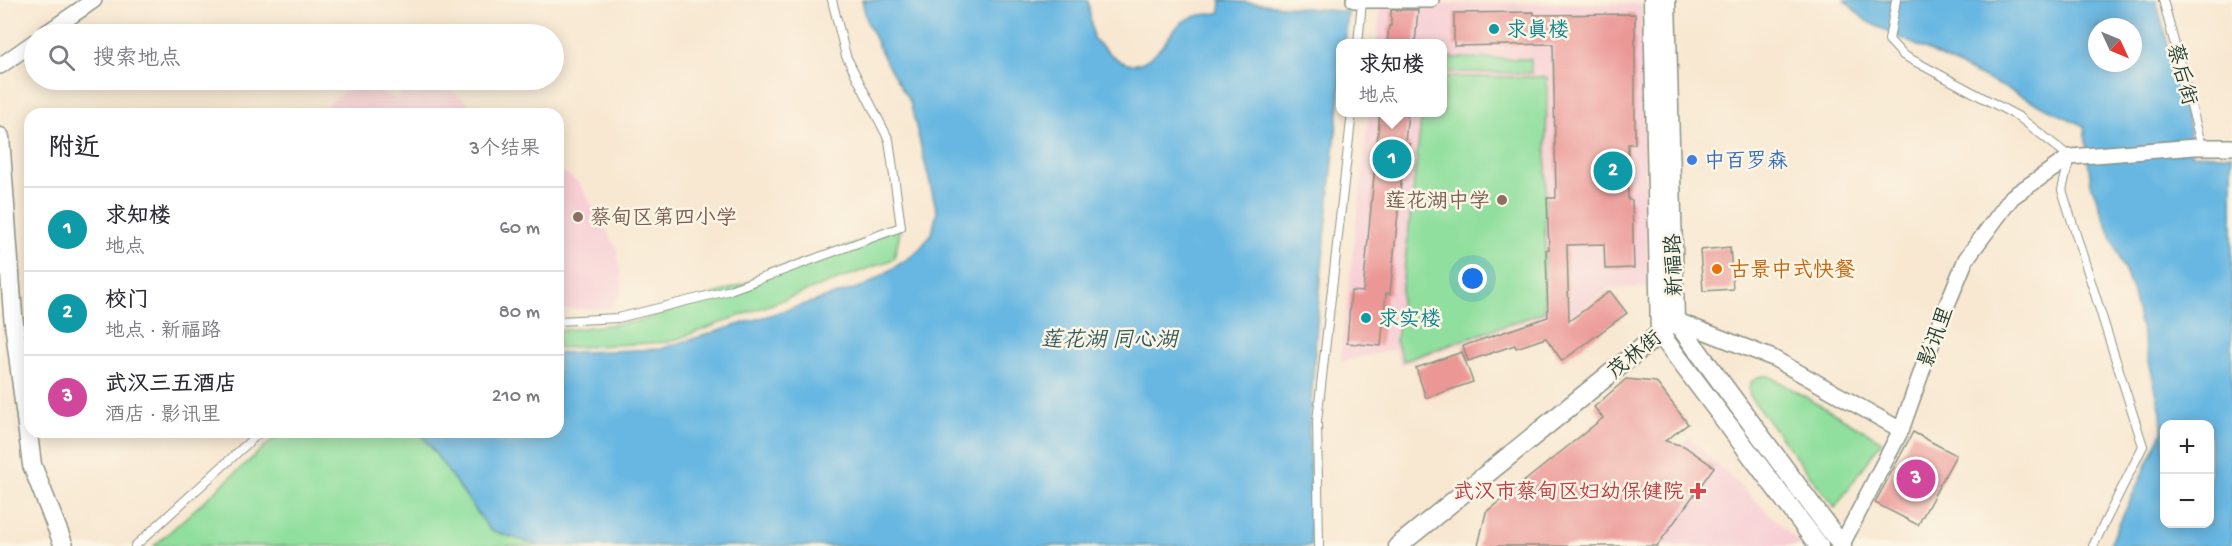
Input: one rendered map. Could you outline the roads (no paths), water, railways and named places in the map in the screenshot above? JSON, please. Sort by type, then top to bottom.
[{"type":"street","points":[[59,24],[94,0]]},
{"type":"street","points":[[1354,0],[1431,0]]},
{"type":"street","name":"新福路","points":[[1653,0],[1660,334]]},
{"type":"street","name":"新福路","points":[[1666,0],[1675,321],[1842,546]]},
{"type":"street","points":[[0,66],[24,49]]},
{"type":"street","points":[[0,137],[13,315],[24,402]]},
{"type":"street","points":[[2070,157],[2198,147],[2232,147]]},
{"type":"street","name":"影讯里","points":[[1842,546],[1901,430],[1935,334],[1966,260],[2012,197],[2070,157]]},
{"type":"street","name":"茂林街","points":[[1398,546],[1675,321],[1773,358],[1901,430]]},
{"type":"street","points":[[1660,334],[1819,546]]},
{"type":"street","points":[[29,438],[32,465],[64,546]]},
{"type":"lane","points":[[564,321],[618,318],[727,291],[901,227],[889,140],[846,56],[832,0]]},
{"type":"lane","points":[[1896,0],[1889,40],[1903,55],[2019,117],[2070,157],[2062,190],[2143,446],[2093,546]]},
{"type":"lane","name":"蔡后街","points":[[2163,0],[2198,147]]},
{"type":"lane","points":[[1358,39],[1362,1]]},
{"type":"lane","points":[[1319,546],[1317,421],[1351,117]]},
{"type":"lane","points":[[135,546],[253,438]]},
{"type":"water","name":"莲花湖 同心湖","points":[[862,0],[1088,0],[1093,38],[1118,60],[1134,64],[1143,62],[1152,56],[1184,21],[1220,13],[1221,0],[1348,12],[1345,39],[1336,39],[1338,117],[1319,297],[1309,431],[1311,546],[540,546],[490,530],[424,438],[564,438],[564,353],[660,349],[867,285],[912,256],[932,233],[937,212],[910,102],[887,64],[867,22]]},
{"type":"water","points":[[1844,0],[2156,0],[2188,122],[2192,154],[2232,155],[2232,546],[2109,546],[2160,436],[2160,528],[2214,528],[2214,420],[2161,420],[2132,290],[2091,184],[2084,126],[1866,21]]},
{"type":"place","name":"求真楼","points":[[1494,29]]},
{"type":"place","name":"求知楼","points":[[1392,159]]},
{"type":"place","name":"中百罗森","points":[[1692,160]]},
{"type":"place","name":"校门","points":[[1613,171]]},
{"type":"place","name":"莲花湖中学","points":[[1502,200]]},
{"type":"place","name":"蔡甸区第四小学","points":[[578,217]]},
{"type":"place","name":"古景中式快餐","points":[[1717,269]]},
{"type":"place","name":"求实楼","points":[[1366,318]]},
{"type":"place","name":"武汉三五酒店","points":[[1916,479]]},
{"type":"place","name":"武汉市蔡甸区妇幼保健院","points":[[1698,491]]}]
